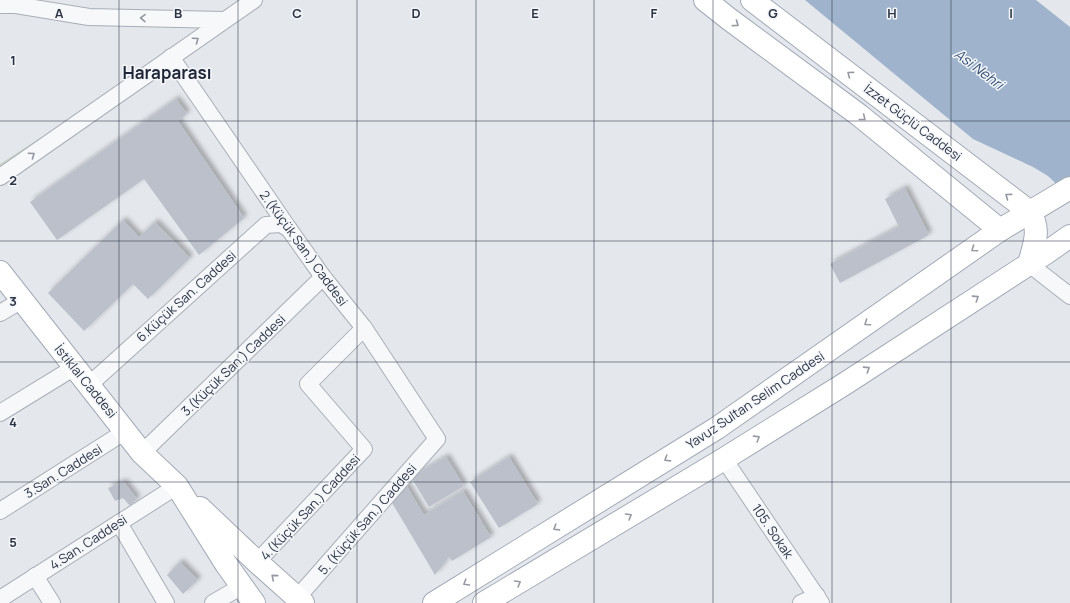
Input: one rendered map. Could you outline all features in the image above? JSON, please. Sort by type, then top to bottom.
[{"type":"main road","name":"İzzet Güçlü Caddesi","points":[[705,0],[859,115],[1000,230]]},
{"type":"main road","name":"İzzet Güçlü Caddesi","points":[[752,0],[1030,212]]},
{"type":"main road","name":"Yavuz Sultan Selim Caddesi","points":[[434,603],[717,428],[1000,230],[1070,188]]},
{"type":"main road","points":[[1029,264],[1036,236],[1035,221],[1030,212]]},
{"type":"main road","points":[[484,603],[846,384],[1070,236]]},
{"type":"main road","name":"İstiklal Caddesi","points":[[0,272],[142,453],[257,562],[300,600]]},
{"type":"main road","name":"İstiklal Caddesi","points":[[177,486],[226,564],[254,603]]},
{"type":"main road","name":"İstiklal Caddesi","points":[[226,564],[239,596]]},
{"type":"street","points":[[0,177],[254,0]]},
{"type":"street","points":[[0,5],[16,5],[89,17],[224,20]]},
{"type":"street","name":"2.(Küçük San.) Caddesi","points":[[171,58],[289,230],[323,277],[364,328],[437,440]]},
{"type":"street","name":"6.Küçük San. Caddesi","points":[[89,384],[266,225],[282,224],[289,230]]},
{"type":"street","points":[[1029,264],[1070,296]]},
{"type":"street","name":"3.(Küçük San.) Caddesi","points":[[142,453],[323,277]]},
{"type":"street","points":[[0,313],[22,300]]},
{"type":"street","name":"4.(Küçük San.) Caddesi","points":[[257,562],[364,449],[308,384],[364,328]]},
{"type":"street","points":[[0,413],[75,367]]},
{"type":"street","name":"3.San. Caddesi","points":[[0,511],[126,431]]},
{"type":"street","name":"5. (Küçük San.) Caddesi","points":[[300,600],[437,440]]},
{"type":"street","name":"105. Sokak","points":[[724,459],[819,600]]},
{"type":"street","name":"4.San. Caddesi","points":[[0,599],[177,486]]},
{"type":"street","points":[[118,523],[166,603]]},
{"type":"street","points":[[35,576],[52,603]]},
{"type":"street","points":[[213,603],[239,596]]},
{"type":"street","points":[[801,603],[819,600]]},
{"type":"green space","points":[[78,121],[0,176],[0,164],[51,131]]},
{"type":"water","name":"Asi Nehri","points":[[805,0],[1036,0],[1070,27],[1070,197],[1048,176],[1033,167],[973,139]]},
{"type":"building","points":[[176,99],[187,114],[178,121],[244,218],[199,255],[144,179],[57,240],[30,202]]},
{"type":"building","points":[[905,188],[929,235],[840,283],[830,264],[899,227],[885,199]]},
{"type":"building","points":[[123,220],[139,237],[155,222],[190,258],[148,299],[133,284],[84,331],[48,293]]},
{"type":"building","points":[[446,457],[464,486],[429,507],[411,477]]},
{"type":"building","points":[[509,457],[538,504],[499,528],[470,482]]},
{"type":"building","points":[[124,482],[137,499],[130,506],[123,498],[115,501],[108,488]]},
{"type":"building","points":[[406,485],[424,515],[463,491],[491,537],[452,561],[449,557],[435,575],[388,496]]},
{"type":"building","points":[[180,562],[198,580],[183,594],[167,575]]},
{"type":"district","name":"Haraparası","points":[[167,73]]}]
